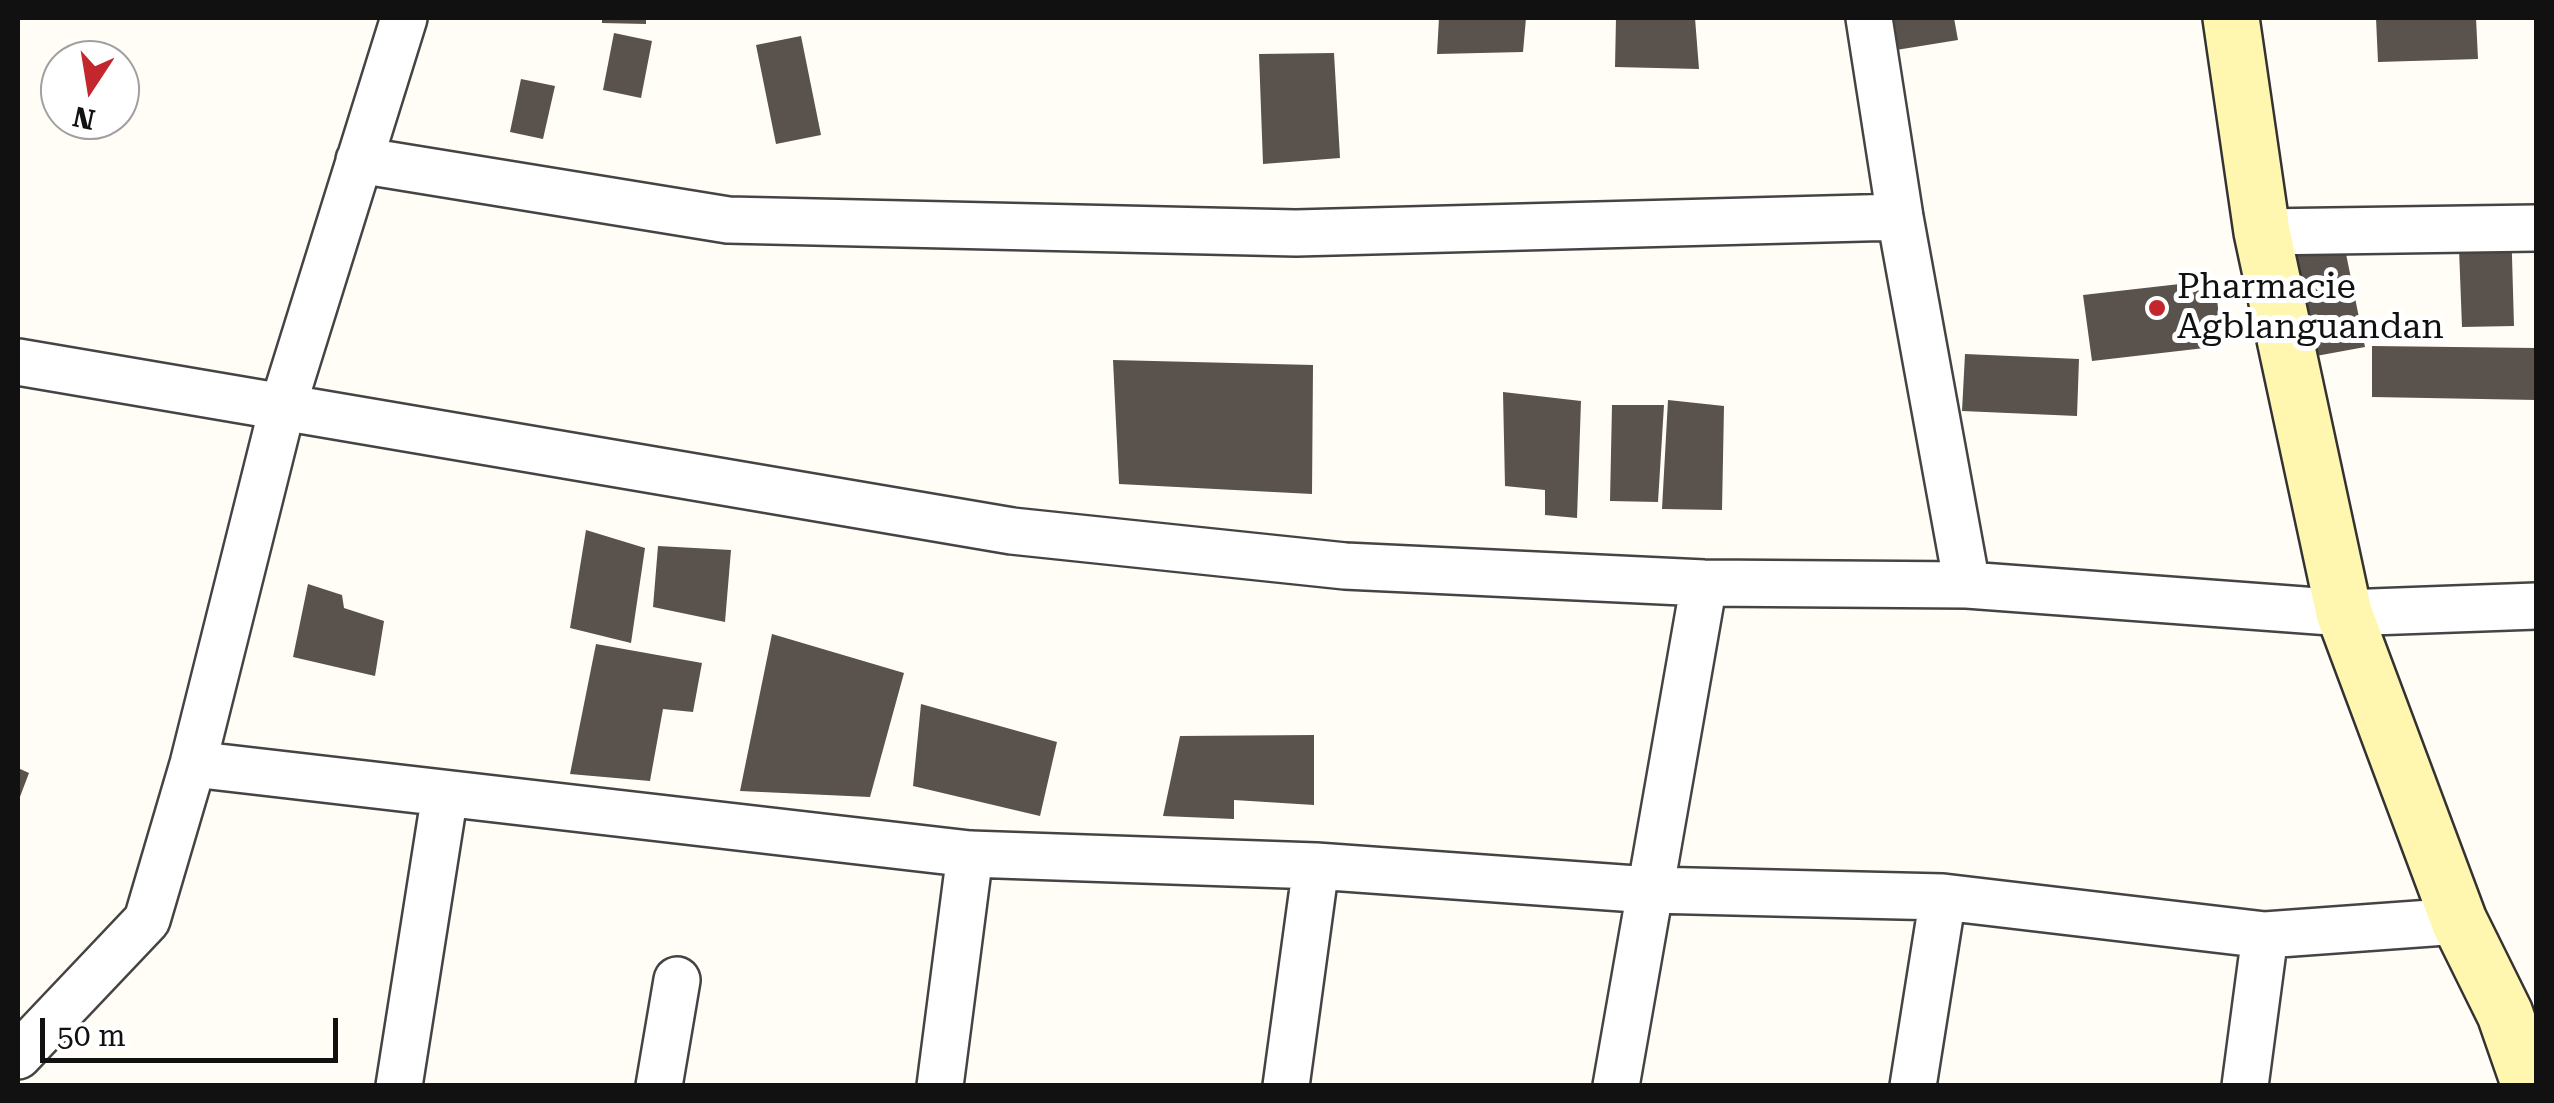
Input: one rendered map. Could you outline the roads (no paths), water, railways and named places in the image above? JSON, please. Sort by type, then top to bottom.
[{"type":"street","points":[[18,1056],[147,920],[193,764],[282,409],[404,18]]},
{"type":"street","points":[[1870,18],[1900,217],[1967,585]]},
{"type":"street","points":[[2232,18],[2262,232],[2344,613],[2459,920],[2521,1011],[2530,1086]]},
{"type":"street","points":[[360,160],[728,220],[1296,233],[1900,217]]},
{"type":"street","points":[[2262,232],[2536,228]]},
{"type":"street","points":[[18,362],[1012,531],[1345,566],[1704,583],[1967,585],[2344,613],[2536,606]]},
{"type":"street","points":[[1616,1086],[1704,583]]},
{"type":"street","points":[[193,764],[970,854],[1316,866],[1650,890],[1943,896],[2265,935],[2459,920]]},
{"type":"street","points":[[399,1086],[445,794]]},
{"type":"street","points":[[940,1086],[970,854]]},
{"type":"street","points":[[1286,1086],[1316,866]]},
{"type":"street","points":[[1913,1086],[1943,896]]},
{"type":"street","points":[[2245,1086],[2265,935]]},
{"type":"street","points":[[659,1086],[677,980]]},
{"type":"place","name":"Pharmacie Agblanguandan","points":[[2157,308]]}]
